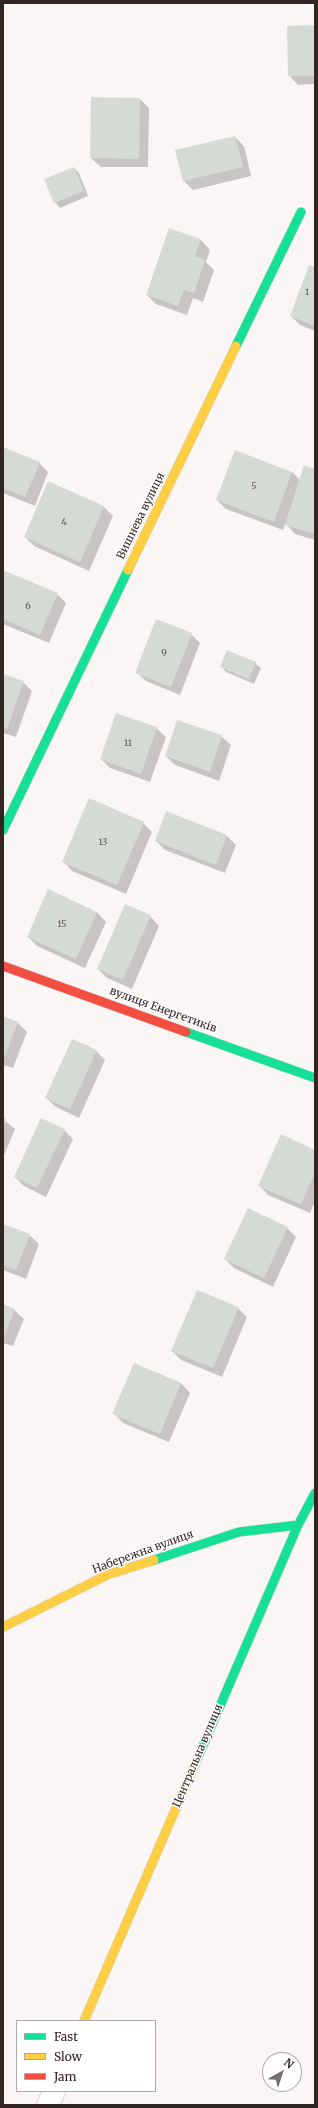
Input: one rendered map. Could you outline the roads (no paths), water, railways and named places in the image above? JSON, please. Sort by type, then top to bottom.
[{"type":"street","name":"Вишнева вулиця","points":[[3,830],[301,212]]},
{"type":"street","name":"вулиця Енергетиків","points":[[3,966],[315,1078]]},
{"type":"street","name":"Центральна вулиця","points":[[84,2020],[298,1525],[315,1493]]},
{"type":"street","name":"Набережна вулиця","points":[[3,1627],[107,1575],[239,1532],[298,1525]]},
{"type":"street","points":[[48,2105],[54,2092]]}]
